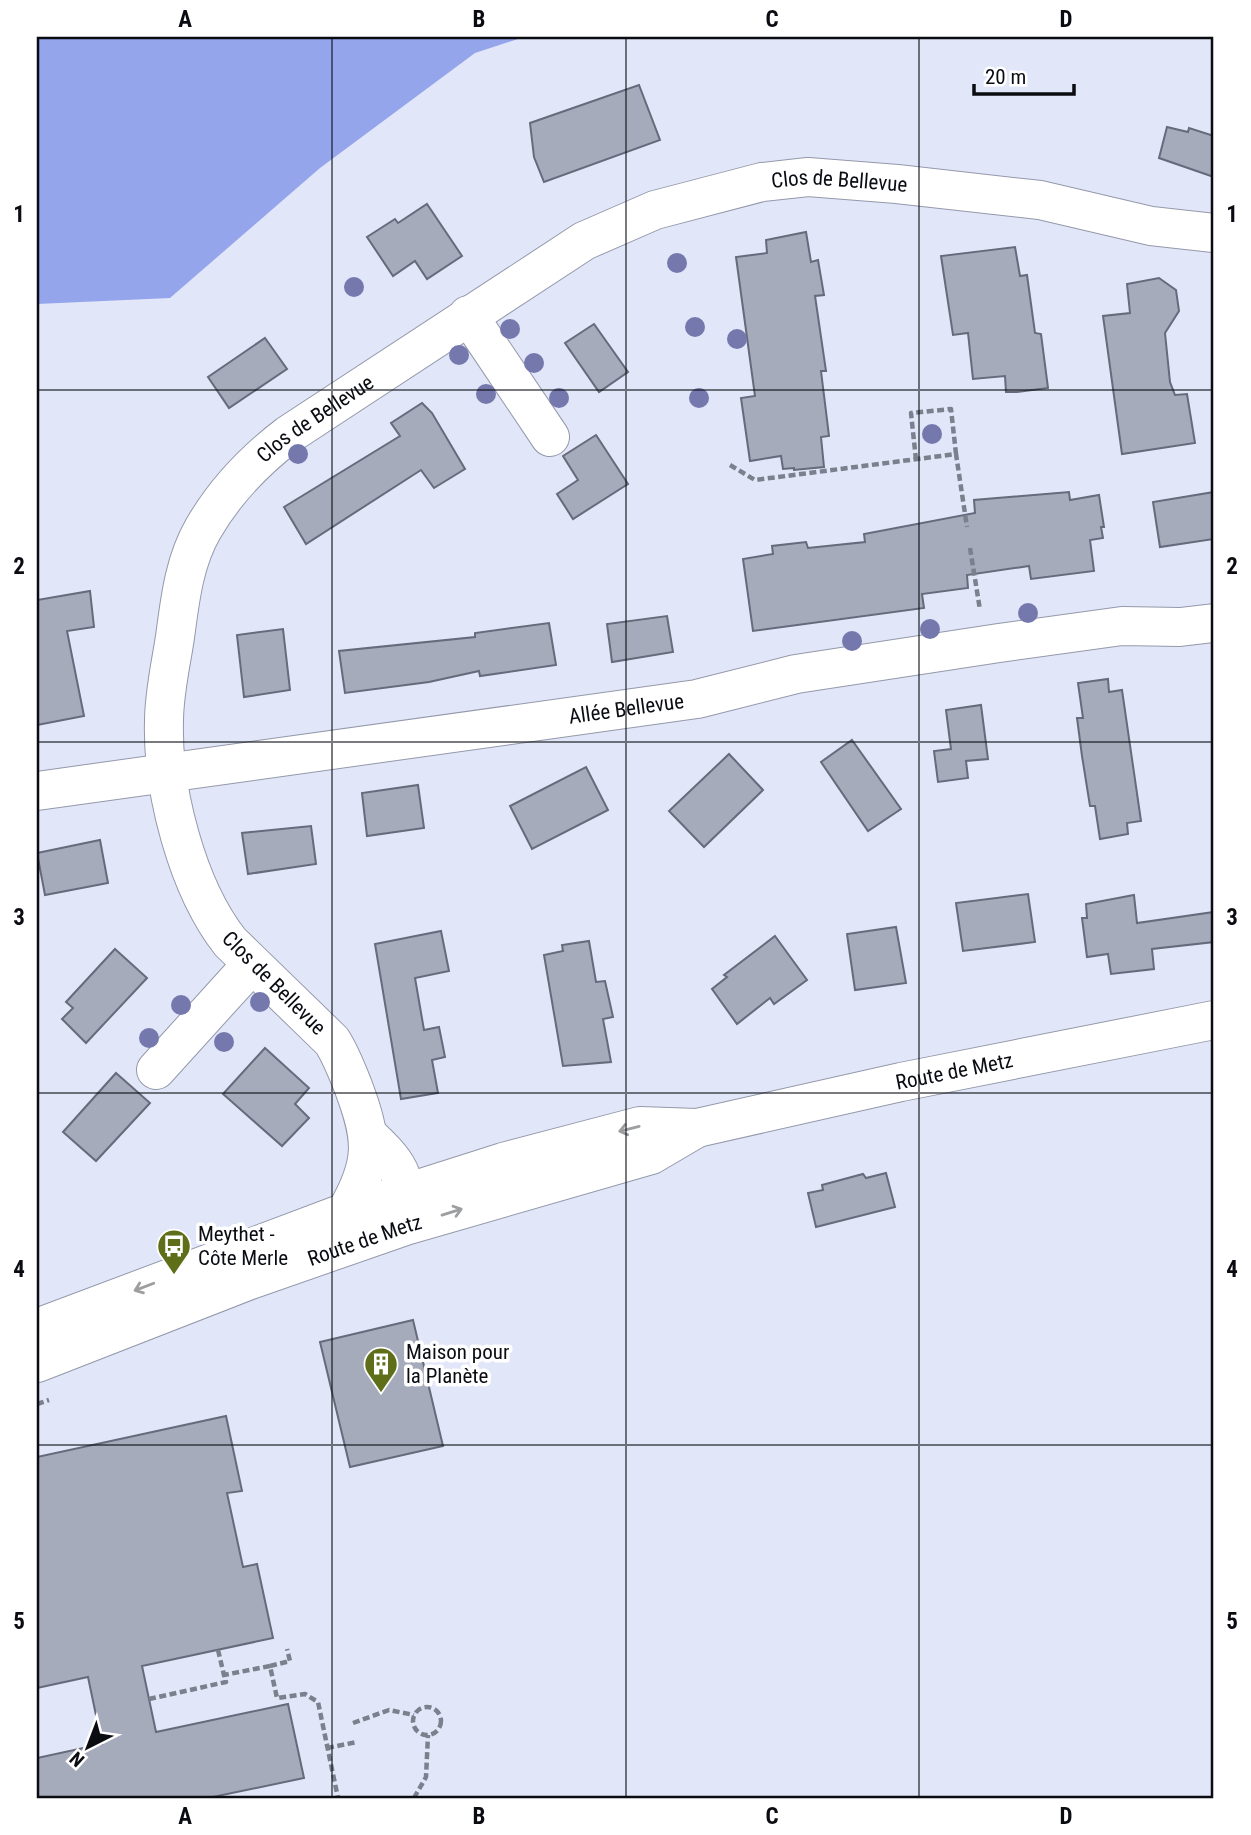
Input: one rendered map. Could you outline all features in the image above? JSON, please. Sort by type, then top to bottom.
[{"type":"street","name":"Clos de Bellevue","points":[[402,1193],[394,1163],[370,1137],[338,1050],[230,942],[205,904],[174,816],[167,774],[164,720],[179,607],[185,574],[202,530],[230,489],[266,452],[561,254],[613,227],[655,210],[762,182],[839,177],[1040,200],[1151,226],[1214,233]]},
{"type":"street","points":[[468,315],[550,437]]},
{"type":"street","name":"Allée Bellevue","points":[[37,791],[697,699],[796,674],[1122,626],[1180,627],[1214,623]]},
{"type":"street","points":[[156,1070],[253,964]]},
{"type":"street","name":"Route de Metz","points":[[37,1363],[343,1230],[402,1193],[503,1162],[640,1126],[696,1128],[901,1082],[1214,1020]]},
{"type":"street","name":"Route de Metz","points":[[37,1328],[343,1230],[432,1218],[651,1155],[696,1128]]},
{"type":"street","points":[[343,1230],[362,1180],[370,1137]]},
{"type":"path","points":[[916,460],[911,413],[951,409],[967,527]]},
{"type":"path","points":[[730,465],[755,480],[956,454]]},
{"type":"path","points":[[970,548],[985,646]]},
{"type":"path","points":[[224,1675],[290,1661],[287,1649]]},
{"type":"path","points":[[149,1699],[226,1682],[218,1650]]},
{"type":"path","points":[[270,1666],[277,1698],[305,1694],[318,1702],[338,1798]]},
{"type":"path","points":[[414,1715],[423,1707],[438,1712],[440,1727],[428,1735]]},
{"type":"path","points":[[353,1723],[389,1710],[414,1715]]},
{"type":"path","points":[[414,1715],[415,1730],[428,1735]]},
{"type":"path","points":[[414,1798],[424,1783],[428,1735]]},
{"type":"path","points":[[327,1748],[357,1742]]},
{"type":"shaded area","points":[[37,37],[524,37],[475,53],[320,168],[170,298],[37,304]]},
{"type":"building","points":[[639,85],[660,140],[544,182],[534,157],[530,123]]},
{"type":"building","points":[[1167,127],[1188,132],[1189,128],[1214,136],[1214,177],[1159,158]]},
{"type":"building","points":[[427,204],[462,256],[427,279],[415,261],[393,276],[367,237],[395,219],[398,223]]},
{"type":"building","points":[[806,232],[811,262],[818,260],[824,295],[815,296],[826,371],[821,371],[829,436],[821,437],[824,467],[794,470],[783,469],[781,456],[750,461],[741,398],[755,396],[736,257],[767,253],[766,240]]},
{"type":"building","points":[[1015,247],[1020,276],[1027,275],[1035,333],[1041,334],[1048,388],[1006,392],[1005,376],[973,379],[968,333],[953,335],[941,256]]},
{"type":"building","points":[[1159,278],[1176,290],[1179,311],[1165,333],[1170,382],[1175,395],[1187,394],[1195,443],[1122,454],[1103,316],[1130,313],[1127,284]]},
{"type":"building","points":[[594,324],[628,372],[599,392],[565,343]]},
{"type":"building","points":[[265,338],[287,369],[229,408],[208,377]]},
{"type":"building","points":[[422,403],[432,413],[465,469],[434,488],[421,470],[306,544],[284,507],[400,436],[391,423]]},
{"type":"building","points":[[596,435],[628,484],[573,519],[557,494],[578,480],[563,456]]},
{"type":"building","points":[[1069,492],[1070,500],[1099,495],[1104,527],[1101,527],[1103,538],[1090,540],[1094,571],[1031,579],[1029,566],[967,575],[968,588],[922,594],[924,608],[753,631],[743,559],[773,554],[772,546],[806,542],[808,548],[865,542],[864,534],[975,513],[974,500]]},
{"type":"building","points":[[1214,492],[1214,539],[1160,547],[1153,502]]},
{"type":"building","points":[[90,591],[94,627],[67,631],[84,716],[37,725],[37,600]]},
{"type":"building","points":[[667,616],[673,652],[612,662],[607,624]]},
{"type":"building","points":[[549,623],[556,665],[480,676],[479,671],[429,682],[345,693],[339,651],[475,637],[475,633]]},
{"type":"building","points":[[283,629],[290,690],[244,697],[237,635]]},
{"type":"building","points":[[1108,679],[1109,692],[1122,690],[1141,821],[1127,823],[1128,834],[1100,839],[1095,806],[1090,806],[1082,756],[1077,718],[1083,718],[1078,683]]},
{"type":"building","points":[[981,705],[988,759],[966,761],[968,778],[938,782],[934,751],[951,749],[946,710]]},
{"type":"building","points":[[852,740],[901,809],[868,831],[821,762]]},
{"type":"building","points":[[729,754],[763,790],[704,847],[669,811]]},
{"type":"building","points":[[586,767],[608,810],[532,849],[510,806]]},
{"type":"building","points":[[418,785],[424,828],[367,836],[362,793]]},
{"type":"building","points":[[311,826],[316,864],[248,874],[242,833]]},
{"type":"building","points":[[100,840],[108,883],[45,895],[37,853]]},
{"type":"building","points":[[1028,894],[1035,942],[963,951],[956,903]]},
{"type":"building","points":[[1134,895],[1137,923],[1214,912],[1214,942],[1152,949],[1154,969],[1111,974],[1108,954],[1087,957],[1082,918],[1087,918],[1086,904]]},
{"type":"building","points":[[896,927],[906,983],[855,990],[847,934]]},
{"type":"building","points":[[441,931],[449,971],[415,978],[424,1030],[439,1027],[445,1057],[432,1060],[438,1093],[401,1099],[375,944]]},
{"type":"building","points":[[775,936],[807,980],[774,1004],[770,998],[737,1024],[712,989],[727,977],[724,975]]},
{"type":"building","points":[[589,941],[596,982],[605,981],[613,1017],[603,1019],[611,1062],[563,1066],[544,955],[563,951],[562,945]]},
{"type":"building","points":[[115,949],[147,978],[86,1043],[62,1019],[73,1008],[66,1002]]},
{"type":"building","points":[[265,1048],[309,1088],[295,1104],[309,1118],[282,1146],[223,1094]]},
{"type":"building","points":[[116,1073],[150,1103],[96,1161],[63,1132]]},
{"type":"building","points":[[886,1173],[895,1207],[816,1227],[808,1193],[823,1190],[822,1185],[863,1174],[866,1178]]},
{"type":"building","name":"Maison pour la Planète","points":[[413,1320],[443,1446],[350,1467],[320,1342]]},
{"type":"building","points":[[226,1416],[242,1491],[227,1493],[243,1567],[257,1564],[273,1638],[142,1666],[156,1732],[288,1704],[304,1778],[208,1798],[37,1798],[37,1758],[102,1744],[88,1677],[37,1688],[37,1457]]},
{"type":"place","name":"Meythet - Côte Merle","points":[[174,1276]]},
{"type":"place","name":"Maison pour la Planète","points":[[381,1394]]}]
